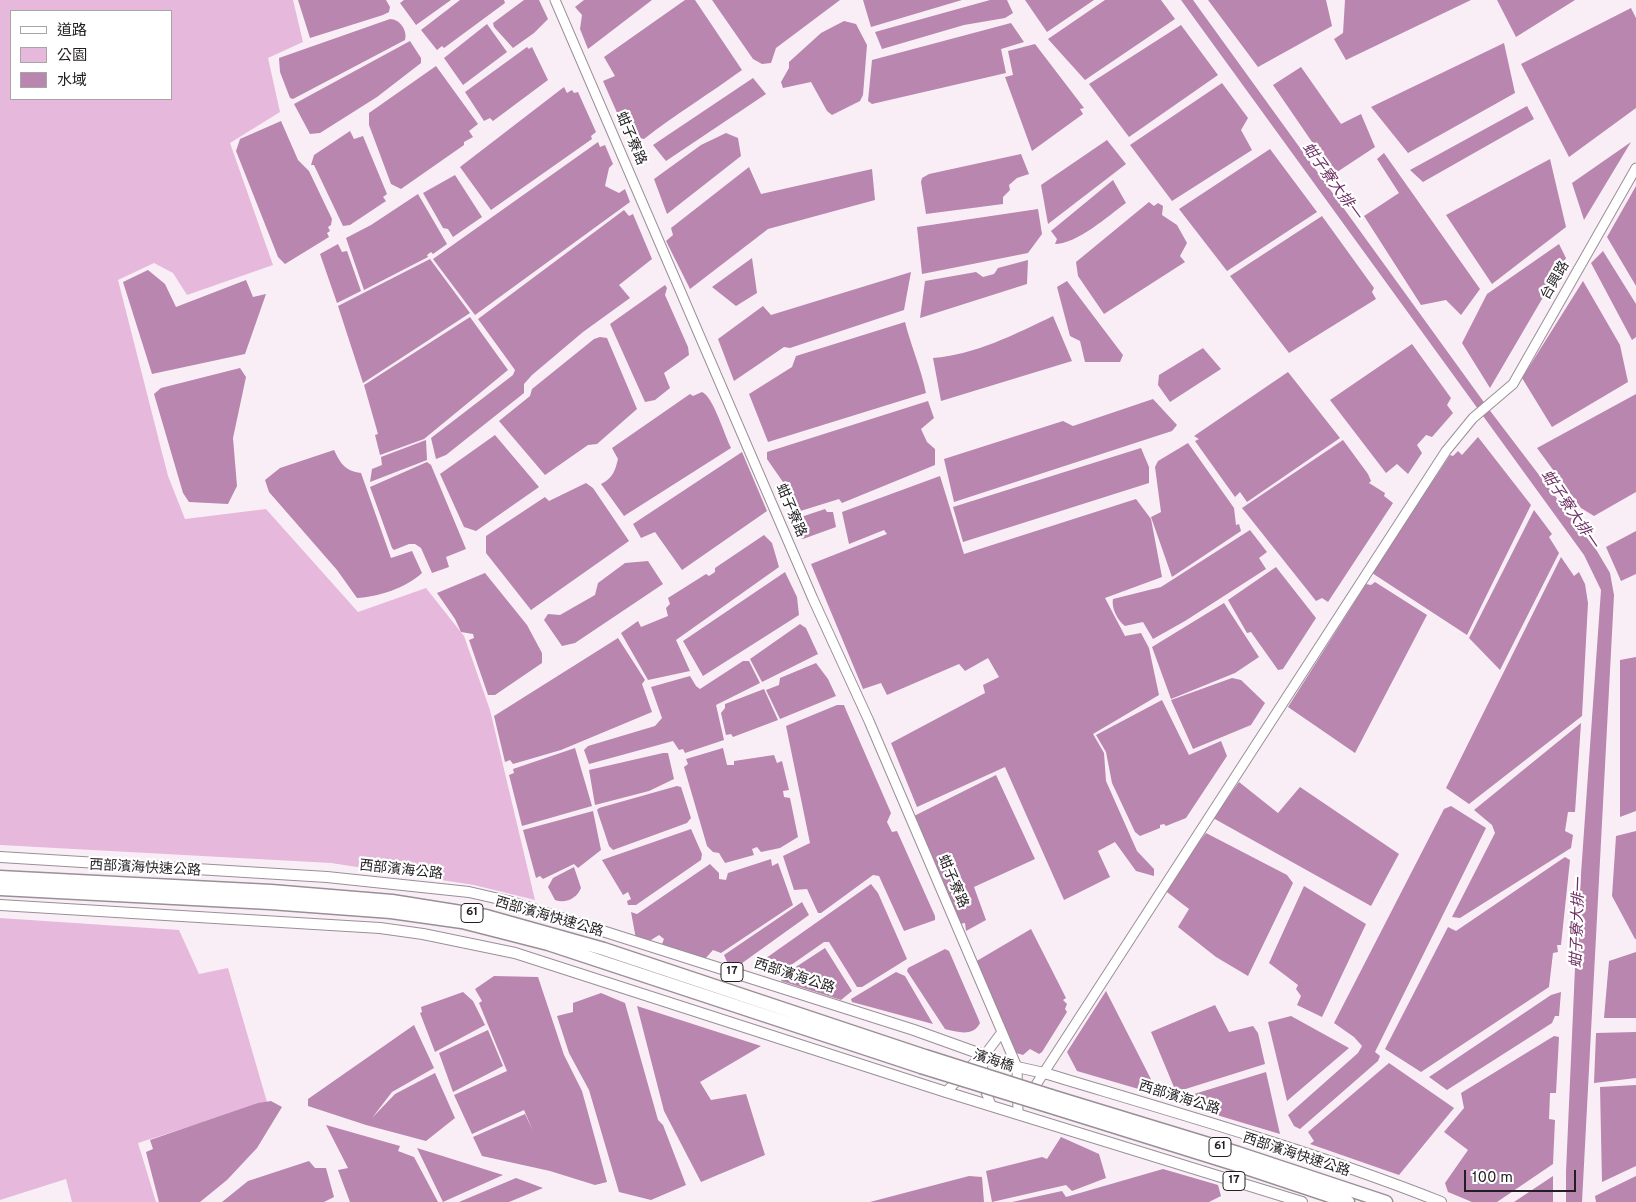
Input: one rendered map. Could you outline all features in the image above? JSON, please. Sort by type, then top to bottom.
[{"type":"highway","name":"西部濱海快速公路","points":[[0,877],[364,899],[486,916],[604,949],[923,1061]]},
{"type":"highway","name":"西部濱海快速公路","points":[[0,889],[391,912],[462,922],[548,944],[923,1061]]},
{"type":"highway","name":"濱海橋","points":[[923,1061],[1049,1101]]},
{"type":"highway","name":"西部濱海快速公路","points":[[1049,1101],[1349,1188],[1386,1202]]},
{"type":"highway","name":"西部濱海快速公路","points":[[1049,1101],[1348,1202]]},
{"type":"highway","points":[[1349,1188],[1396,1202]]},
{"type":"main road","name":"西部濱海公路","points":[[0,857],[327,877],[469,892],[536,910],[914,1030],[1017,1067],[1044,1073],[1276,1143],[1357,1170],[1441,1202]]},
{"type":"main road","name":"17","points":[[0,905],[380,928],[473,943],[515,953],[946,1092],[1302,1202]]},
{"type":"street","name":"蚶子寮路","points":[[554,0],[791,547],[869,721],[1017,1067]]},
{"type":"street","name":"台興路","points":[[1018,1113],[1446,451],[1473,418],[1513,384],[1636,168]]},
{"type":"street","points":[[946,1092],[975,1062],[984,1056],[1002,1032]]},
{"type":"street","points":[[984,1056],[981,1079],[991,1105]]},
{"type":"street","points":[[1017,1067],[1018,1113]]},
{"type":"green space","points":[[0,0],[293,0],[303,42],[268,58],[280,112],[230,143],[273,265],[187,295],[173,273],[154,263],[118,280],[168,476],[185,519],[266,509],[358,612],[426,588],[464,636],[490,710],[535,900],[474,885],[331,863],[0,845]]},
{"type":"green space","points":[[0,918],[179,930],[199,974],[228,968],[267,1102],[138,1143],[156,1202],[72,1202],[66,1179],[0,1200]]},
{"type":"water","points":[[298,0],[386,0],[390,7],[389,12],[383,15],[310,38]]},
{"type":"water","points":[[404,0],[451,0],[416,25],[400,3]]},
{"type":"water","points":[[460,0],[504,0],[505,3],[444,48],[442,46],[437,50],[421,30]]},
{"type":"water","points":[[524,0],[539,0],[548,19],[534,33],[513,48],[494,27],[493,23]]},
{"type":"water","points":[[584,0],[652,0],[588,49],[580,29],[582,15],[575,7]]},
{"type":"water","points":[[685,0],[695,0],[742,70],[644,139],[640,138],[618,115],[603,81],[615,76],[604,57]]},
{"type":"water","points":[[712,0],[840,0],[776,48],[771,63],[762,64],[753,59]]},
{"type":"water","points":[[863,0],[962,0],[871,27]]},
{"type":"water","points":[[990,0],[1007,0],[1013,13],[1005,18],[964,25],[882,49],[875,32]]},
{"type":"water","points":[[1025,0],[1094,0],[1047,32]]},
{"type":"water","points":[[1105,0],[1161,0],[1175,19],[1085,80],[1048,39]]},
{"type":"water","name":"蚶子寮大排一","points":[[1181,0],[1193,0],[1491,412],[1597,551],[1610,573],[1614,595],[1582,1202],[1566,1202],[1566,1172],[1576,945],[1601,590],[1584,555]]},
{"type":"water","points":[[1208,0],[1326,0],[1332,26],[1258,67]]},
{"type":"water","points":[[1345,0],[1471,0],[1346,60],[1334,39],[1343,33]]},
{"type":"water","points":[[1497,0],[1575,0],[1516,37]]},
{"type":"water","points":[[1631,8],[1636,18],[1636,108],[1569,157],[1521,64]]},
{"type":"water","points":[[390,19],[400,23],[404,29],[405,40],[293,99],[290,98],[280,72],[279,58]]},
{"type":"water","points":[[844,21],[856,24],[867,45],[863,95],[860,101],[832,115],[827,111],[811,82],[783,88],[781,82],[789,68],[789,62],[821,33]]},
{"type":"water","points":[[1011,23],[1024,42],[1001,49],[1006,73],[872,104],[868,101],[872,60]]},
{"type":"water","points":[[487,24],[507,52],[463,85],[444,58]]},
{"type":"water","points":[[1181,25],[1218,75],[1129,137],[1089,84]]},
{"type":"water","points":[[410,41],[421,58],[421,63],[377,97],[320,133],[310,134],[294,104]]},
{"type":"water","points":[[1504,43],[1515,93],[1408,153],[1371,107]]},
{"type":"water","points":[[1035,44],[1084,108],[1080,109],[1083,114],[1032,151],[1005,77],[1013,75],[1008,51]]},
{"type":"water","points":[[527,47],[529,49],[532,47],[548,80],[493,121],[490,118],[484,121],[465,92]]},
{"type":"water","points":[[436,66],[478,124],[469,131],[473,137],[464,142],[464,145],[401,189],[391,184],[369,125],[369,113]]},
{"type":"water","points":[[1301,67],[1341,124],[1361,114],[1375,147],[1334,174],[1273,85]]},
{"type":"water","points":[[753,78],[766,94],[666,161],[653,145]]},
{"type":"water","points":[[1222,83],[1248,118],[1241,130],[1252,150],[1172,201],[1130,145]]},
{"type":"water","points":[[564,87],[567,93],[572,90],[574,93],[578,92],[596,132],[591,136],[592,139],[491,210],[460,167]]},
{"type":"water","points":[[1527,106],[1534,119],[1423,182],[1410,170]]},
{"type":"water","points":[[281,121],[298,160],[309,171],[332,219],[331,225],[328,227],[330,231],[327,233],[329,237],[285,264],[278,257],[236,151],[240,139]]},
{"type":"water","points":[[350,131],[354,139],[363,136],[387,194],[383,197],[386,201],[350,225],[343,226],[314,165],[311,165],[314,155]]},
{"type":"water","points":[[726,133],[738,138],[741,156],[667,214],[654,179],[701,145]]},
{"type":"water","points":[[1107,140],[1126,164],[1048,224],[1041,185]]},
{"type":"water","points":[[598,142],[600,147],[605,145],[613,164],[609,168],[605,186],[619,193],[625,189],[630,202],[475,315],[433,259]]},
{"type":"water","points":[[1631,142],[1584,220],[1572,183]]},
{"type":"water","points":[[1270,149],[1317,212],[1227,271],[1179,209]]},
{"type":"water","points":[[1384,153],[1480,289],[1461,315],[1446,300],[1421,305],[1364,216],[1399,193],[1377,159]]},
{"type":"water","points":[[1021,154],[1029,174],[1017,178],[1009,185],[1010,190],[1003,197],[1003,204],[926,214],[922,178],[929,174]]},
{"type":"water","points":[[1550,159],[1566,227],[1492,284],[1446,215]]},
{"type":"water","points":[[749,167],[761,194],[872,169],[875,200],[768,229],[690,289],[666,241],[673,235],[671,228]]},
{"type":"water","points":[[455,175],[482,217],[453,237],[448,229],[443,228],[423,193]]},
{"type":"water","points":[[1113,180],[1126,203],[1082,234],[1064,243],[1055,244],[1057,239],[1051,231]]},
{"type":"water","points":[[1636,186],[1636,286],[1607,237]]},
{"type":"water","points":[[418,194],[447,244],[433,254],[431,252],[427,255],[428,257],[364,290],[346,238],[371,225]]},
{"type":"water","points":[[1149,202],[1154,206],[1158,203],[1163,206],[1162,215],[1177,225],[1187,243],[1180,256],[1185,262],[1104,314],[1078,276],[1076,262]]},
{"type":"water","points":[[1038,209],[1042,234],[1028,253],[922,274],[917,227]]},
{"type":"water","points":[[624,210],[629,216],[633,214],[652,259],[619,285],[630,298],[583,332],[532,375],[524,384],[524,393],[446,455],[436,459],[431,438],[513,375],[515,370],[478,319]]},
{"type":"water","points":[[1322,216],[1374,288],[1372,292],[1376,299],[1289,353],[1230,276]]},
{"type":"water","points":[[338,244],[342,252],[347,251],[361,291],[337,303],[320,254]]},
{"type":"water","points":[[1559,244],[1566,258],[1490,388],[1462,343],[1487,294]]},
{"type":"water","points":[[1603,251],[1636,304],[1636,337],[1632,340],[1591,263]]},
{"type":"water","points":[[752,258],[757,293],[736,306],[712,287]]},
{"type":"water","points":[[430,259],[470,313],[363,383],[338,306]]},
{"type":"water","points":[[1028,260],[1027,284],[920,318],[925,281],[976,272],[983,277],[994,274],[998,268]]},
{"type":"water","points":[[148,270],[165,284],[176,307],[246,280],[253,297],[266,294],[245,354],[152,374],[123,282]]},
{"type":"water","points":[[911,272],[904,310],[790,348],[784,347],[734,381],[718,339],[763,306],[771,315]]},
{"type":"water","points":[[1067,281],[1123,355],[1120,362],[1085,362],[1080,341],[1070,336],[1057,287]]},
{"type":"water","points":[[1583,281],[1620,345],[1628,382],[1552,427],[1522,378]]},
{"type":"water","points":[[665,285],[667,288],[665,295],[688,347],[689,355],[664,373],[670,388],[655,400],[645,402],[610,324]]},
{"type":"water","points":[[1053,316],[1072,361],[941,401],[933,358],[964,353],[979,348]]},
{"type":"water","points":[[470,317],[508,370],[424,439],[380,455],[375,435],[378,434],[364,385]]},
{"type":"water","points":[[905,322],[926,393],[768,442],[749,394],[792,367],[796,356]]},
{"type":"water","points":[[600,337],[607,338],[637,409],[597,444],[588,445],[545,475],[499,421],[530,396],[532,389],[594,339]]},
{"type":"water","points":[[1412,344],[1451,398],[1447,405],[1453,413],[1432,437],[1426,435],[1417,445],[1422,453],[1408,474],[1397,464],[1386,473],[1330,400]]},
{"type":"water","points":[[1203,348],[1221,369],[1170,402],[1158,385],[1159,375]]},
{"type":"water","points":[[240,368],[246,377],[233,438],[237,486],[228,504],[189,502],[183,493],[154,394],[161,388]]},
{"type":"water","points":[[1288,372],[1340,438],[1247,502],[1240,492],[1235,497],[1195,441],[1199,439],[1194,436]]},
{"type":"water","points":[[702,392],[710,400],[731,448],[624,516],[601,484],[611,477],[616,467],[618,459],[612,448],[690,394],[693,396]]},
{"type":"water","points":[[1636,394],[1636,492],[1594,516],[1581,508],[1537,448]]},
{"type":"water","points":[[1153,399],[1177,425],[1172,431],[954,502],[944,459],[1063,421],[1073,426]]},
{"type":"water","points":[[928,401],[934,418],[921,429],[927,442],[935,449],[935,465],[842,503],[839,499],[794,513],[790,504],[793,500],[789,486],[785,485],[767,459],[767,452]]},
{"type":"water","points":[[495,435],[539,487],[476,531],[464,527],[440,474]]},
{"type":"water","points":[[1478,437],[1531,505],[1467,635],[1372,573],[1450,455],[1453,456],[1458,451],[1462,455]]},
{"type":"water","points":[[426,440],[427,460],[370,482],[372,469],[382,465],[381,457]]},
{"type":"water","points":[[1343,440],[1368,474],[1371,481],[1369,483],[1385,493],[1384,496],[1393,503],[1328,602],[1322,598],[1316,601],[1242,508]]},
{"type":"water","points":[[1188,443],[1234,508],[1236,525],[1239,524],[1241,531],[1172,577],[1151,517],[1161,512],[1155,467],[1158,461]]},
{"type":"water","points":[[1141,448],[1149,467],[1149,483],[963,542],[953,507]]},
{"type":"water","points":[[334,450],[347,469],[361,473],[391,558],[412,551],[422,573],[408,583],[383,594],[357,598],[337,570],[269,492],[265,480],[280,468]]},
{"type":"water","points":[[742,452],[767,511],[682,570],[655,532],[641,538],[633,524]]},
{"type":"water","points":[[427,462],[431,465],[466,549],[446,557],[449,567],[432,573],[421,548],[415,544],[409,544],[394,550],[392,548],[370,487]]},
{"type":"water","points":[[940,476],[964,554],[1136,499],[1151,519],[1162,577],[1105,598],[1125,636],[1141,633],[1149,648],[1159,695],[1093,734],[1104,753],[1106,781],[1137,851],[1154,869],[1154,876],[1136,871],[1115,842],[1098,851],[1110,877],[1064,900],[1005,767],[917,807],[891,743],[985,693],[983,685],[999,677],[988,658],[965,671],[959,664],[887,695],[881,683],[863,689],[811,564],[887,534],[884,530],[849,544],[842,512]]},
{"type":"water","points":[[586,483],[593,488],[629,541],[531,610],[486,553],[486,536],[545,497],[549,501]]},
{"type":"water","points":[[825,509],[827,512],[833,512],[836,527],[803,539],[799,537],[792,520]]},
{"type":"water","points":[[1534,510],[1552,534],[1549,537],[1559,553],[1500,670],[1469,638]]},
{"type":"water","points":[[1250,530],[1267,552],[1259,558],[1266,569],[1185,621],[1153,639],[1143,622],[1125,626],[1122,624],[1114,610],[1113,599],[1161,587]]},
{"type":"water","points":[[1636,531],[1636,574],[1621,581],[1606,547]]},
{"type":"water","points":[[764,535],[772,543],[779,567],[676,640],[690,671],[648,680],[621,633],[638,621],[641,627],[668,616],[666,608],[670,604],[668,598],[706,574],[709,576],[715,572],[715,568]]},
{"type":"water","points":[[1561,557],[1574,576],[1579,572],[1585,584],[1588,603],[1582,716],[1469,804],[1446,788]]},
{"type":"water","points":[[648,561],[663,584],[575,643],[562,646],[544,620],[548,614],[560,615],[595,595],[598,583],[625,563]]},
{"type":"water","points":[[1276,567],[1316,618],[1283,669],[1278,670],[1251,632],[1247,633],[1228,600]]},
{"type":"water","points":[[785,572],[797,597],[799,615],[703,676],[683,641]]},
{"type":"water","points":[[485,573],[527,625],[542,653],[542,663],[495,695],[488,695],[469,640],[474,638],[473,634],[461,632],[455,619],[437,593]]},
{"type":"water","points":[[1375,582],[1427,615],[1355,753],[1288,707],[1366,584],[1371,585]]},
{"type":"water","points":[[1224,603],[1259,657],[1235,673],[1171,699],[1152,647]]},
{"type":"water","points":[[800,624],[806,628],[818,654],[762,682],[750,659]]},
{"type":"water","points":[[618,638],[645,680],[642,684],[652,712],[561,750],[513,764],[510,760],[505,762],[494,716]]},
{"type":"water","points":[[1636,657],[1636,811],[1620,817],[1620,660]]},
{"type":"water","points":[[743,661],[749,661],[760,683],[716,705],[724,740],[685,753],[683,749],[679,750],[673,741],[589,764],[584,750],[588,746],[655,726],[662,718],[651,687],[690,676],[700,689]]},
{"type":"water","points":[[816,663],[828,679],[836,696],[780,719],[766,690],[779,685],[780,678]]},
{"type":"water","points":[[1232,678],[1241,680],[1265,703],[1251,725],[1193,749],[1171,700]]},
{"type":"water","points":[[764,689],[778,720],[733,737],[731,734],[726,735],[721,713],[725,708],[725,704]]},
{"type":"water","points":[[1162,700],[1189,755],[1221,741],[1227,756],[1186,818],[1166,826],[1164,824],[1160,825],[1160,828],[1140,836],[1135,832],[1112,783],[1106,752],[1096,735]]},
{"type":"water","points":[[837,705],[844,705],[891,813],[887,822],[892,832],[897,831],[935,916],[935,920],[904,931],[879,876],[873,875],[821,913],[818,913],[807,889],[794,890],[783,856],[810,843],[786,726]]},
{"type":"water","points":[[1581,723],[1575,812],[1568,812],[1565,831],[1573,835],[1571,848],[1460,918],[1452,917],[1495,833],[1492,825],[1474,810]]},
{"type":"water","points":[[575,748],[592,806],[522,826],[509,775],[514,773],[513,769]]},
{"type":"water","points":[[723,748],[727,765],[734,765],[734,761],[774,755],[777,763],[782,761],[789,790],[783,791],[784,797],[790,798],[798,837],[780,848],[761,852],[757,847],[752,849],[754,855],[725,863],[719,853],[713,852],[707,846],[684,767],[688,764],[686,759]]},
{"type":"water","points":[[668,753],[674,779],[649,791],[595,805],[589,770]]},
{"type":"water","points":[[996,775],[1035,859],[974,887],[986,920],[966,931],[965,923],[959,924],[914,816]]},
{"type":"water","points":[[1239,782],[1278,813],[1300,787],[1399,854],[1371,906],[1213,818]]},
{"type":"water","points":[[677,786],[681,787],[691,818],[687,823],[613,850],[609,846],[597,810],[599,808]]},
{"type":"water","points":[[1451,806],[1486,828],[1375,1052],[1380,1056],[1378,1061],[1300,1129],[1294,1126],[1288,1115],[1358,1053],[1362,1046],[1354,1037],[1334,1023],[1444,809]]},
{"type":"water","points":[[593,811],[601,850],[578,868],[574,864],[543,879],[540,876],[536,878],[523,830]]},
{"type":"water","points":[[691,829],[702,854],[701,860],[636,905],[628,905],[627,901],[631,899],[628,892],[623,895],[602,860]]},
{"type":"water","points":[[1636,831],[1635,939],[1612,896],[1616,836]]},
{"type":"water","points":[[1206,833],[1287,875],[1293,883],[1248,976],[1216,957],[1178,927],[1189,909],[1163,889]]},
{"type":"water","points":[[1565,857],[1570,860],[1561,945],[1557,945],[1558,952],[1553,953],[1549,987],[1421,1072],[1385,1049],[1448,927],[1456,931]]},
{"type":"water","points":[[771,859],[772,866],[778,863],[793,905],[721,953],[713,950],[704,960],[662,944],[664,939],[659,935],[651,940],[636,939],[631,912],[637,914],[710,864],[719,873],[719,879],[726,880],[728,873]]},
{"type":"water","points":[[574,867],[581,888],[579,892],[567,901],[555,900],[548,887],[553,878]]},
{"type":"water","points":[[871,884],[878,893],[907,959],[862,987],[857,987],[829,942],[824,942],[784,970],[773,968],[766,974],[752,968]]},
{"type":"water","points":[[1304,886],[1366,924],[1322,1017],[1297,1005],[1301,996],[1296,989],[1298,985],[1269,963]]},
{"type":"water","points":[[802,902],[809,915],[738,966],[728,964],[724,955]]},
{"type":"water","points":[[1031,929],[1066,998],[1063,1000],[1067,1004],[1065,1009],[1067,1012],[1042,1052],[1039,1054],[1030,1049],[1023,1055],[1016,1053],[975,962]]},
{"type":"water","points":[[825,948],[852,991],[841,1000],[781,981],[785,974]]},
{"type":"water","points":[[945,949],[949,951],[980,1023],[969,1032],[945,1029],[907,971],[908,968]]},
{"type":"water","points":[[1636,952],[1636,1018],[1604,1018],[1609,961]]},
{"type":"water","points":[[896,972],[905,976],[933,1024],[852,1002],[851,999]]},
{"type":"water","points":[[494,976],[538,977],[564,1055],[582,1091],[607,1182],[595,1185],[550,1171],[482,1156],[473,1137],[525,1114],[533,1131],[524,1110],[472,1134],[454,1095],[507,1071],[479,1003],[482,1001],[475,989]]},
{"type":"water","points":[[1106,991],[1159,1095],[1077,1071],[1067,1052]]},
{"type":"water","points":[[463,992],[473,1001],[485,1025],[435,1052],[420,1013],[422,1012],[421,1007]]},
{"type":"water","points":[[1561,992],[1559,1016],[1555,1016],[1552,1023],[1447,1090],[1429,1077],[1551,995]]},
{"type":"water","points":[[601,993],[625,1003],[658,1120],[663,1125],[686,1185],[651,1200],[619,1192],[589,1090],[569,1053],[557,1016],[573,1012],[573,1003]]},
{"type":"water","points":[[1215,1005],[1229,1032],[1253,1026],[1258,1033],[1265,1064],[1176,1092],[1151,1032]]},
{"type":"water","points":[[637,1006],[761,1046],[700,1082],[711,1100],[746,1094],[765,1155],[701,1182],[664,1111]]},
{"type":"water","points":[[1291,1016],[1349,1048],[1287,1101],[1268,1022]]},
{"type":"water","points":[[414,1025],[434,1068],[392,1092],[372,1118],[395,1094],[435,1073],[455,1118],[426,1141],[366,1125],[308,1106],[308,1099]]},
{"type":"water","points":[[488,1030],[503,1066],[453,1092],[439,1053]]},
{"type":"water","points":[[1636,1032],[1636,1078],[1594,1083],[1596,1033]]},
{"type":"water","points":[[1554,1036],[1559,1037],[1556,1093],[1550,1093],[1549,1119],[1555,1120],[1553,1164],[1497,1202],[1472,1202],[1448,1192],[1445,1183],[1468,1150],[1444,1132],[1464,1108],[1461,1093]]},
{"type":"water","points":[[1389,1063],[1454,1108],[1399,1175],[1310,1144],[1314,1141],[1308,1132]]},
{"type":"water","points":[[1266,1072],[1280,1134],[1180,1104],[1181,1098]]},
{"type":"water","points":[[1636,1085],[1636,1166],[1602,1182],[1600,1087]]},
{"type":"water","points":[[271,1101],[282,1107],[257,1148],[227,1180],[200,1202],[159,1202],[146,1152],[153,1149],[150,1140],[258,1103]]},
{"type":"water","points":[[326,1125],[400,1146],[398,1151],[414,1157],[438,1202],[350,1202],[338,1170],[348,1168]]},
{"type":"water","points":[[1061,1137],[1099,1154],[1106,1178],[1072,1191],[1066,1185],[992,1202],[986,1171],[1042,1157],[1047,1159]]},
{"type":"water","points":[[417,1148],[503,1175],[443,1202]]},
{"type":"water","points":[[309,1161],[315,1168],[326,1168],[334,1197],[324,1202],[222,1202],[248,1181]]},
{"type":"water","points":[[1163,1169],[1218,1185],[1221,1196],[1209,1202],[1012,1202],[1062,1191],[1066,1197]]},
{"type":"water","points":[[969,1176],[982,1177],[984,1202],[870,1202]]},
{"type":"water","points":[[1553,1176],[1553,1202],[1514,1202]]},
{"type":"water","points":[[1636,1176],[1636,1202],[1596,1202],[1595,1196]]},
{"type":"water","points":[[516,1178],[543,1188],[509,1202],[459,1202]]}]
